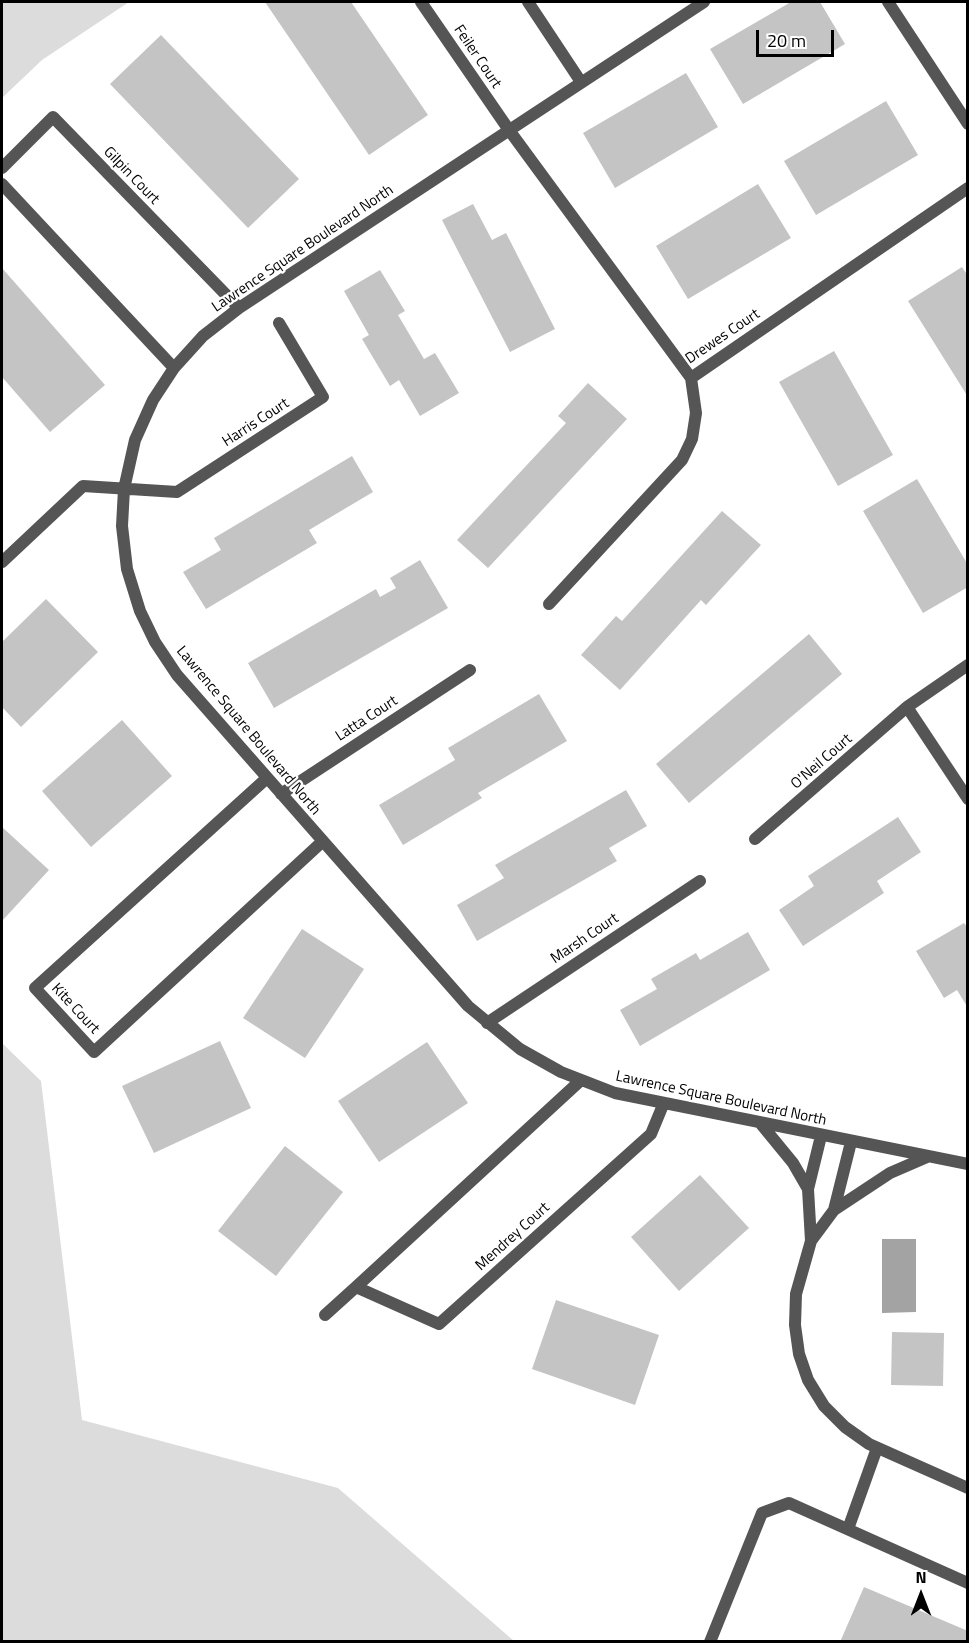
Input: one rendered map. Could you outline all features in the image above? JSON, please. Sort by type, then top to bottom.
[{"type":"street","name":"Feiler Court","points":[[421,2],[508,130]]},
{"type":"street","points":[[528,2],[581,82]]},
{"type":"street","name":"Lawrence Square Boulevard North","points":[[704,2],[239,308],[203,336],[174,368],[153,400],[135,440],[124,489],[123,526],[128,569],[140,611],[155,642],[177,675],[468,1006],[520,1049],[580,1081],[615,1093],[968,1164]]},
{"type":"street","points":[[888,2],[968,124]]},
{"type":"street","name":"Gilpin Court","points":[[2,168],[53,117],[239,308]]},
{"type":"street","name":"Drewes Court","points":[[508,130],[691,378],[968,188]]},
{"type":"street","points":[[2,184],[174,368]]},
{"type":"street","name":"Harris Court","points":[[124,489],[177,492],[323,397],[279,323]]},
{"type":"street","points":[[549,604],[682,460],[692,439],[696,413],[691,378]]},
{"type":"street","points":[[2,562],[83,486],[124,489]]},
{"type":"street","name":"O'Neil Court","points":[[755,839],[908,707],[968,665]]},
{"type":"street","name":"Latta Court","points":[[281,794],[470,670]]},
{"type":"street","points":[[908,707],[968,799]]},
{"type":"street","name":"Kite Court","points":[[267,778],[35,988],[94,1052],[323,841]]},
{"type":"street","name":"Marsh Court","points":[[487,1023],[700,881]]},
{"type":"street","points":[[326,1316],[580,1081]]},
{"type":"street","name":"Mendrey Court","points":[[356,1287],[439,1324],[651,1134],[663,1104]]},
{"type":"street","points":[[761,1124],[793,1163],[808,1189]]},
{"type":"street","points":[[812,1241],[808,1189],[821,1136]]},
{"type":"street","points":[[834,1210],[851,1142]]},
{"type":"street","points":[[928,1157],[890,1173],[834,1210],[812,1241],[796,1294],[795,1324],[799,1354],[808,1380],[824,1406],[845,1427],[877,1448],[968,1488]]},
{"type":"street","points":[[848,1529],[877,1448]]},
{"type":"street","points":[[710,1641],[762,1513],[789,1503],[968,1583]]},
{"type":"shaded area","points":[[2,2],[129,2],[42,60],[2,98]]},
{"type":"shaded area","points":[[2,1043],[41,1081],[82,1420],[338,1488],[514,1641],[2,1641]]},
{"type":"shaded area","points":[[882,1239],[916,1239],[916,1312],[882,1313]]},
{"type":"building","points":[[265,2],[351,2],[428,115],[369,155]]},
{"type":"building","points":[[791,2],[820,2],[845,44],[743,104],[710,49]]},
{"type":"building","points":[[161,35],[299,179],[248,228],[110,84]]},
{"type":"building","points":[[686,73],[718,127],[615,188],[583,133]]},
{"type":"building","points":[[886,101],[918,155],[816,215],[784,161]]},
{"type":"building","points":[[758,184],[791,238],[688,299],[656,246]]},
{"type":"building","points":[[473,204],[492,240],[506,233],[555,329],[510,352],[442,220]]},
{"type":"building","points":[[962,267],[968,276],[968,397],[908,301]]},
{"type":"building","points":[[2,268],[105,385],[50,432],[2,377]]},
{"type":"building","points":[[380,270],[405,311],[398,315],[424,359],[435,353],[459,393],[420,416],[399,380],[390,386],[362,339],[369,335],[344,291]]},
{"type":"building","points":[[834,351],[893,455],[838,486],[779,382]]},
{"type":"building","points":[[588,383],[627,419],[488,568],[457,540],[566,423],[558,416]]},
{"type":"building","points":[[352,456],[373,492],[309,530],[317,543],[206,609],[183,572],[221,550],[214,538]]},
{"type":"building","points":[[917,479],[968,565],[968,587],[923,613],[863,511]]},
{"type":"building","points":[[722,511],[761,545],[706,605],[701,600],[620,690],[581,655],[616,616],[622,621]]},
{"type":"building","points":[[420,560],[448,608],[274,708],[248,663],[376,589],[380,597],[396,588],[390,578]]},
{"type":"building","points":[[46,599],[98,652],[21,727],[2,707],[2,642]]},
{"type":"building","points":[[809,634],[842,674],[689,803],[656,764]]},
{"type":"building","points":[[539,694],[567,741],[478,793],[482,798],[403,845],[379,805],[455,760],[448,748]]},
{"type":"building","points":[[122,720],[172,776],[91,847],[42,791]]},
{"type":"building","points":[[626,790],[647,826],[609,848],[617,861],[477,941],[457,905],[504,878],[495,865]]},
{"type":"building","points":[[898,817],[921,852],[877,881],[884,893],[803,946],[779,910],[814,886],[808,876]]},
{"type":"building","points":[[2,827],[49,870],[2,921]]},
{"type":"building","points":[[964,923],[968,928],[968,1008],[957,990],[944,998],[916,951]]},
{"type":"building","points":[[302,929],[364,969],[305,1058],[243,1018]]},
{"type":"building","points":[[748,932],[770,970],[640,1046],[620,1010],[657,989],[651,979],[696,953],[700,960]]},
{"type":"building","points":[[220,1041],[251,1108],[154,1153],[122,1086]]},
{"type":"building","points":[[427,1042],[468,1103],[379,1162],[338,1101]]},
{"type":"building","points":[[285,1146],[343,1192],[276,1276],[218,1231]]},
{"type":"building","points":[[700,1175],[749,1228],[679,1291],[631,1237]]},
{"type":"building","points":[[556,1300],[659,1335],[635,1405],[532,1369]]},
{"type":"building","points":[[892,1332],[944,1333],[943,1386],[891,1385]]},
{"type":"building","points":[[864,1587],[968,1631],[968,1642],[840,1642]]}]
